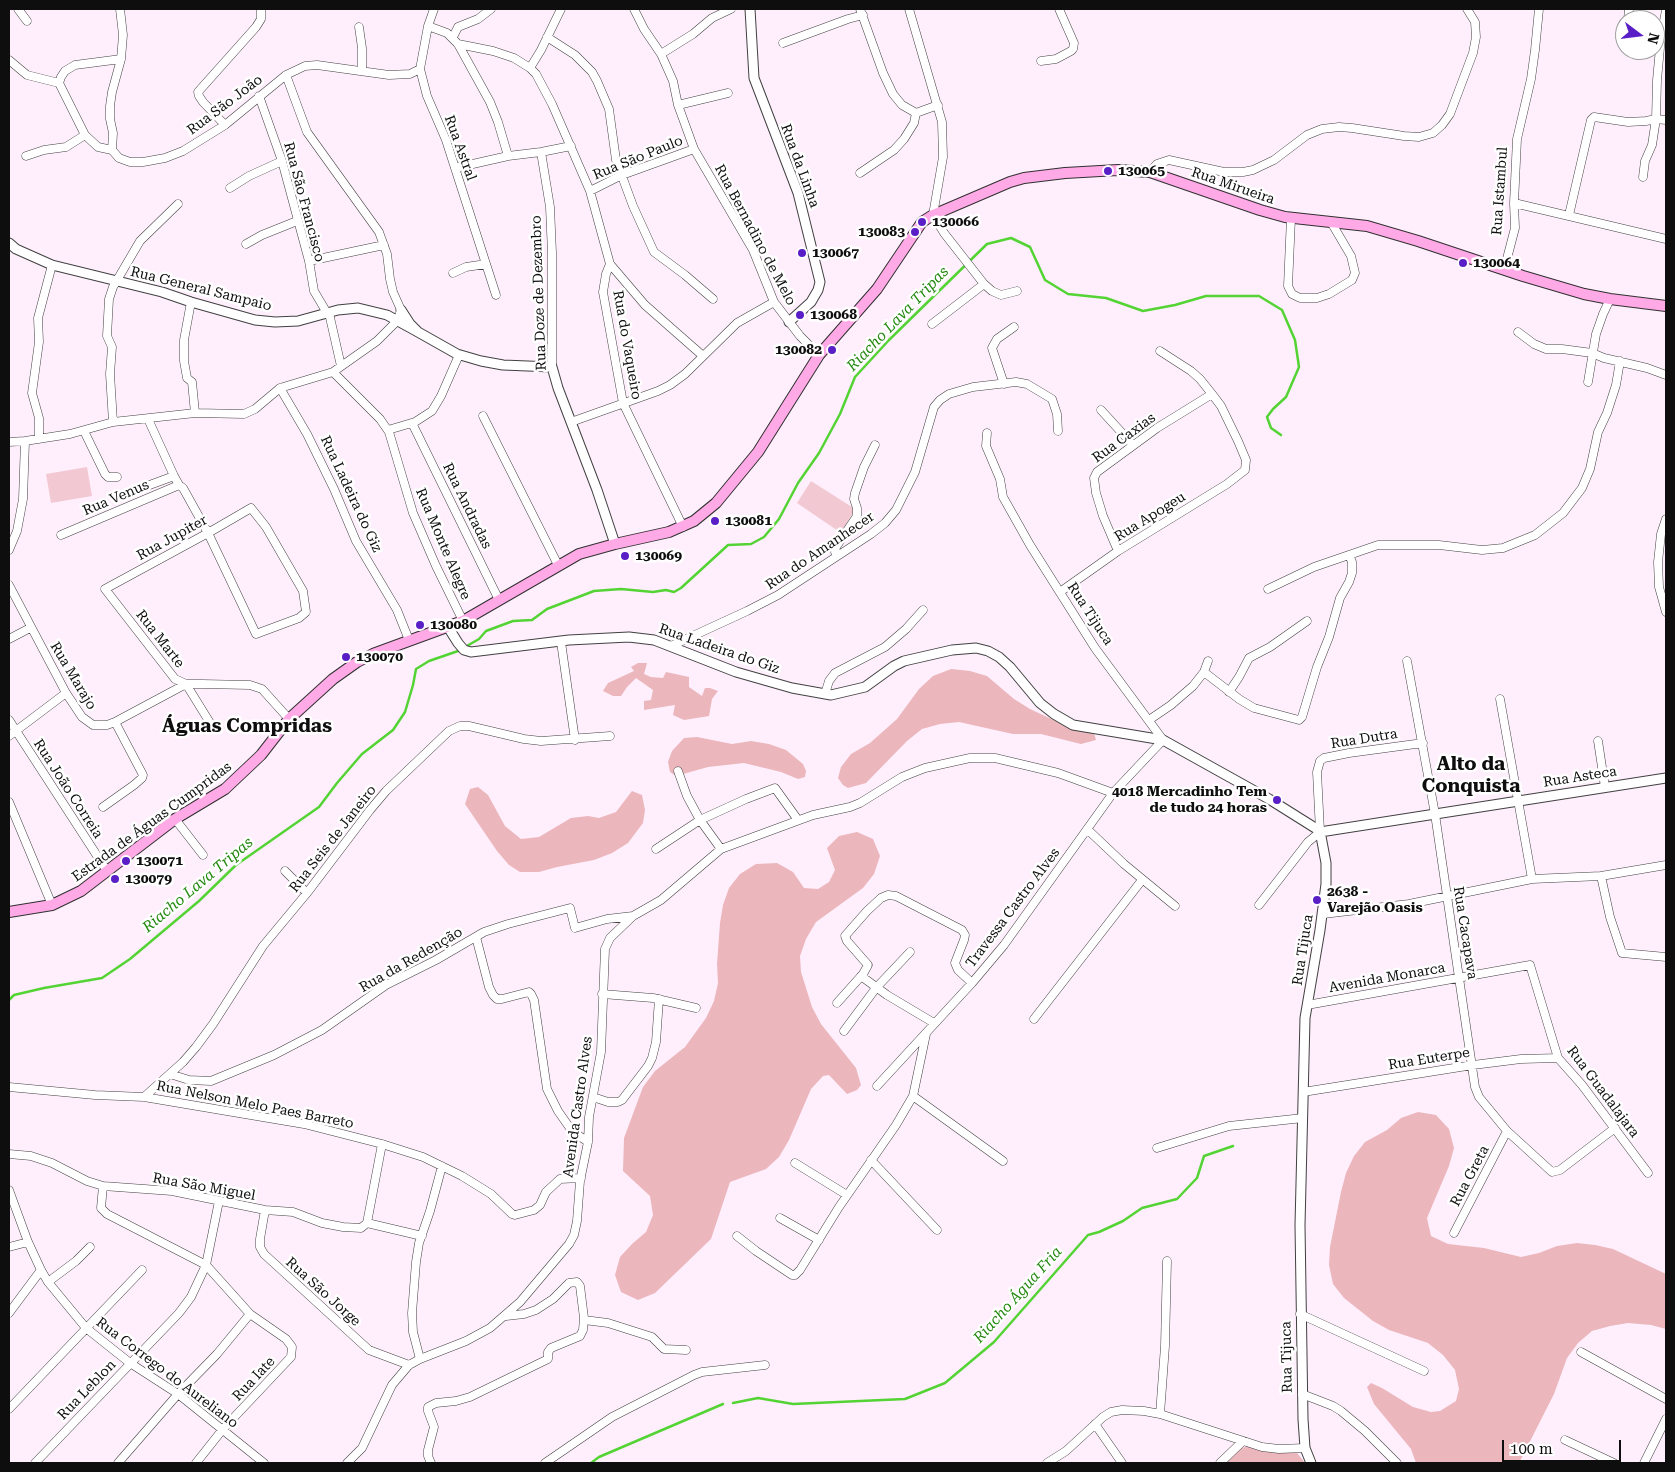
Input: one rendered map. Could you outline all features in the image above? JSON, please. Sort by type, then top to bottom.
[{"type":"main road","name":"Rua Mirueira","points":[[955,207],[991,190],[1024,178],[1100,171],[1150,172],[1260,210],[1290,218],[1367,226],[1504,270]]},
{"type":"main road","name":"Estrada de Águas Cumpridas","points":[[9,912],[52,905],[81,891],[174,819],[225,789],[261,755],[289,719],[333,679],[357,662],[463,620],[580,554],[651,537],[683,527],[705,513],[743,471],[777,424],[819,355],[872,294],[922,222],[955,207]]},
{"type":"main road","points":[[1504,270],[1610,299],[1666,306]]},
{"type":"street","points":[[18,9],[27,21]]},
{"type":"street","points":[[112,150],[113,133],[110,106],[121,59],[124,35],[120,9]]},
{"type":"street","points":[[225,125],[198,94],[256,27],[261,19],[261,9]]},
{"type":"street","name":"Rua Astral","points":[[434,9],[428,26],[420,69],[427,96],[446,140],[496,295]]},
{"type":"street","points":[[452,37],[458,27],[478,19],[491,9]]},
{"type":"street","points":[[530,68],[561,9]]},
{"type":"street","name":"Rua Bernadino de Melo","points":[[634,9],[661,54],[673,81],[678,105],[694,149],[753,250],[774,302],[809,346],[819,355]]},
{"type":"street","points":[[661,54],[693,34],[712,18],[731,9]]},
{"type":"street","name":"Rua da Linha","points":[[750,9],[754,78],[798,193],[820,282],[811,302],[789,322]]},
{"type":"street","points":[[909,9],[942,122],[943,157],[933,216],[944,234],[968,261],[984,284],[1001,295],[1018,291]]},
{"type":"street","points":[[1041,61],[1056,59],[1073,48],[1074,43],[1059,9]]},
{"type":"street","points":[[1150,172],[1157,164],[1169,160],[1224,172],[1253,170],[1274,160],[1307,134],[1322,129],[1352,128],[1419,137],[1433,133],[1442,126],[1450,114],[1473,53],[1476,37],[1475,22],[1467,9]]},
{"type":"street","name":"Rua Istambul","points":[[1504,270],[1514,228],[1517,140],[1536,50],[1539,9]]},
{"type":"street","points":[[1665,23],[1666,10]]},
{"type":"street","points":[[783,43],[848,19],[861,12],[883,73],[893,94],[902,105],[916,112],[938,105]]},
{"type":"street","points":[[428,26],[452,37],[458,44],[490,102],[508,156]]},
{"type":"street","points":[[359,27],[363,59],[362,71]]},
{"type":"street","points":[[547,37],[575,55],[592,72],[597,80],[608,109],[616,160],[636,214],[654,252],[685,275],[712,299]]},
{"type":"street","points":[[458,44],[493,51],[514,58],[530,68],[544,87],[590,191],[610,264],[645,305],[703,356]]},
{"type":"street","points":[[26,156],[44,150],[66,147],[85,135],[60,82],[61,76],[75,65],[121,59]]},
{"type":"street","points":[[9,60],[26,75],[60,82]]},
{"type":"street","points":[[1643,177],[1645,161],[1652,145],[1656,119],[1657,80],[1661,60]]},
{"type":"street","name":"Rua São João","points":[[85,135],[98,147],[112,150],[118,158],[130,162],[144,162],[165,158],[183,151],[225,125],[286,75],[310,65],[389,75],[402,75],[420,69]]},
{"type":"street","points":[[9,442],[84,431],[113,422],[195,413],[244,414],[255,410],[280,388],[333,372],[377,341],[398,320],[401,310],[390,279],[384,245],[378,232],[307,132],[286,75]]},
{"type":"street","points":[[678,105],[728,93]]},
{"type":"street","name":"Rua São Francisco","points":[[259,96],[282,161],[309,261],[314,291],[328,313],[341,366]]},
{"type":"street","points":[[860,173],[894,150],[904,139],[914,122],[916,112]]},
{"type":"street","points":[[1569,215],[1591,120],[1594,117],[1628,122],[1656,119],[1666,120]]},
{"type":"street","points":[[455,168],[508,156],[571,146]]},
{"type":"street","name":"Rua São Paulo","points":[[590,191],[622,175],[694,149]]},
{"type":"street","name":"Rua Doze de Dezembro","points":[[541,152],[550,207],[552,367],[616,544]]},
{"type":"street","points":[[230,188],[249,176],[282,161]]},
{"type":"street","points":[[1514,203],[1666,240]]},
{"type":"street","points":[[113,422],[110,374],[112,347],[107,336],[109,299],[113,287],[140,241],[178,204]]},
{"type":"street","points":[[1290,218],[1288,286],[1292,294],[1300,298],[1317,298],[1330,294],[1352,280],[1355,273],[1351,256],[1331,222]]},
{"type":"street","points":[[246,244],[262,235],[297,221]]},
{"type":"street","name":"Rua General Sampaio","points":[[9,243],[16,249],[52,265],[162,292],[255,320],[275,322],[298,321],[358,308],[380,312],[398,320],[459,355],[503,365],[552,367]]},
{"type":"street","points":[[309,261],[384,245]]},
{"type":"street","points":[[453,273],[466,267],[486,264]]},
{"type":"street","name":"Rua do Vaqueiro","points":[[610,264],[603,292],[623,403],[683,527]]},
{"type":"street","points":[[39,439],[39,418],[32,393],[39,342],[38,318],[52,265]]},
{"type":"street","points":[[932,324],[984,284]]},
{"type":"street","points":[[1588,382],[1596,334],[1610,299]]},
{"type":"street","points":[[191,302],[185,332],[184,361],[187,378],[192,382],[195,413]]},
{"type":"street","points":[[571,422],[670,385],[685,374],[737,323],[774,302]]},
{"type":"street","name":"Rua General Sampaio","points":[[401,310],[418,332]]},
{"type":"street","points":[[1004,384],[992,348],[997,339],[1014,327]]},
{"type":"street","points":[[1518,332],[1534,344],[1546,349],[1592,353],[1666,375]]},
{"type":"street","points":[[1160,351],[1200,378],[1212,394]]},
{"type":"street","points":[[388,430],[412,423],[432,411],[441,396],[459,355]]},
{"type":"street","points":[[1268,589],[1314,568],[1378,545],[1439,545],[1482,550],[1503,548],[1535,535],[1563,513],[1582,488],[1590,469],[1598,432],[1607,413],[1616,385],[1620,361]]},
{"type":"street","name":"Rua Monte Alegre","points":[[333,372],[380,419],[388,430],[413,513],[436,566],[463,620]]},
{"type":"street","name":"Rua do Amanhecer","points":[[670,646],[760,604],[871,534],[885,523],[896,510],[915,472],[934,408],[940,400],[958,390],[1016,382],[1027,384],[1052,399],[1057,414],[1058,431]]},
{"type":"street","name":"Rua Ladeira do Giz","points":[[280,388],[307,434],[334,489],[356,541],[397,610],[409,640]]},
{"type":"street","name":"Rua Caxias","points":[[1118,552],[1103,516],[1093,484],[1097,472],[1157,428],[1212,394]]},
{"type":"street","name":"Rua Apogeu","points":[[1060,592],[1118,552],[1242,473],[1247,466],[1246,460],[1220,406],[1212,394]]},
{"type":"street","points":[[1101,410],[1133,445]]},
{"type":"street","points":[[483,416],[558,565]]},
{"type":"street","points":[[148,418],[174,476],[179,485],[184,488],[208,532]]},
{"type":"street","name":"Rua Andradas","points":[[412,423],[499,600]]},
{"type":"street","points":[[84,431],[105,474],[108,477],[116,477]]},
{"type":"street","name":"Rua Tijuca","points":[[987,433],[986,446],[1000,479],[1003,498],[1095,648],[1162,740],[1269,799],[1320,832],[1326,862],[1326,884],[1306,1018],[1300,1314],[1305,1448],[1312,1463]]},
{"type":"street","points":[[9,550],[17,531],[23,499],[25,441]]},
{"type":"street","points":[[837,556],[835,552],[836,547],[857,516],[854,500],[855,493],[861,473],[875,445]]},
{"type":"street","points":[[136,490],[174,476]]},
{"type":"street","name":"Rua Venus","points":[[61,535],[179,485]]},
{"type":"street","name":"Rua Jupiter","points":[[106,589],[208,532],[251,508],[266,527],[303,591],[306,612],[299,618],[256,634],[208,532]]},
{"type":"street","points":[[1666,519],[1661,534],[1658,562],[1660,587],[1666,612]]},
{"type":"street","points":[[1204,672],[1246,704],[1265,712],[1298,720],[1302,717],[1317,667],[1329,637],[1335,612],[1352,573],[1352,562],[1349,555]]},
{"type":"street","name":"Rua Marajo","points":[[9,584],[30,628],[66,693],[87,722],[99,726],[115,722],[186,684],[250,686],[262,689],[289,719]]},
{"type":"street","name":"Rua Marte","points":[[106,589],[175,679],[186,684],[212,726]]},
{"type":"street","points":[[825,694],[829,681],[835,673],[885,646],[906,629],[923,610]]},
{"type":"street","points":[[1229,692],[1249,658],[1270,647],[1307,621]]},
{"type":"street","name":"Rua Ladeira do Giz","points":[[448,627],[461,647],[471,652],[494,651],[569,640],[629,637],[654,640],[736,672],[792,688],[825,694],[838,694],[865,687],[904,661],[952,650],[976,648],[988,651],[998,657],[1040,703],[1054,714],[1073,724],[1080,727],[1162,740]]},
{"type":"street","points":[[9,639],[30,628]]},
{"type":"street","points":[[561,642],[574,740]]},
{"type":"street","points":[[1149,720],[1186,693],[1204,672],[1208,661]]},
{"type":"street","name":"Rua Cacapava","points":[[1407,661],[1435,814],[1475,1086],[1480,1097],[1507,1131],[1548,1170],[1556,1172],[1560,1170],[1614,1128]]},
{"type":"street","points":[[12,733],[66,693]]},
{"type":"street","points":[[1500,699],[1532,879]]},
{"type":"street","name":"Rua João Correia","points":[[9,720],[12,733],[107,871]]},
{"type":"street","points":[[102,807],[142,778],[142,774],[115,722]]},
{"type":"street","name":"Rua Seis de Janeiro","points":[[144,1097],[196,1047],[263,946],[307,893],[386,791],[449,731],[460,726],[469,726],[524,740],[541,741],[610,736]]},
{"type":"street","name":"Travessa Castro Alves","points":[[877,1086],[972,983],[1032,908],[1113,793],[1162,740]]},
{"type":"street","points":[[1598,741],[1605,787]]},
{"type":"street","name":"Rua Dutra","points":[[1320,832],[1317,772],[1320,761],[1349,753],[1423,743]]},
{"type":"street","name":"Avenida Castro Alves","points":[[347,1463],[362,1448],[392,1385],[409,1365],[466,1341],[490,1328],[506,1316],[570,1244],[577,1221],[594,1080],[601,1052],[605,949],[610,938],[633,916],[662,900],[721,849],[798,820],[860,803],[902,777],[925,768],[970,758],[994,758],[1058,773],[1113,793]]},
{"type":"street","points":[[678,771],[687,796],[700,820],[721,849]]},
{"type":"street","name":"Rua Asteca","points":[[1320,832],[1666,778]]},
{"type":"street","points":[[656,849],[700,820],[746,798],[775,788],[798,820]]},
{"type":"street","points":[[9,802],[52,905]]},
{"type":"street","points":[[174,819],[203,855]]},
{"type":"street","points":[[1087,829],[1142,880],[1175,906]]},
{"type":"street","points":[[1259,905],[1308,842],[1320,832]]},
{"type":"street","points":[[1322,914],[1382,908],[1446,898],[1532,879],[1601,876],[1666,864]]},
{"type":"street","points":[[285,871],[307,893]]},
{"type":"street","points":[[1601,876],[1610,917],[1622,953],[1666,958]]},
{"type":"street","points":[[1034,1019],[1142,880]]},
{"type":"street","points":[[837,1003],[861,976],[868,965],[846,941],[845,936],[850,928],[881,898],[891,895],[965,933],[956,963],[958,970],[972,983]]},
{"type":"street","name":"Rua da Redenção","points":[[170,1074],[189,1080],[211,1081],[274,1056],[322,1030],[386,985],[436,960],[484,932],[570,908],[575,928],[607,919],[633,916]]},
{"type":"street","points":[[476,937],[493,996],[502,999],[529,992],[531,994],[534,1000],[547,1089],[558,1111],[572,1131],[588,1142]]},
{"type":"street","points":[[844,1031],[876,988],[910,952]]},
{"type":"street","name":"Avenida Monarca","points":[[1307,1005],[1530,965]]},
{"type":"street","name":"Rua Guadalajara","points":[[1530,965],[1558,1058],[1582,1085],[1648,1173]]},
{"type":"street","points":[[861,976],[876,988],[934,1023]]},
{"type":"street","points":[[602,994],[659,999],[696,1008]]},
{"type":"street","points":[[593,1097],[608,1102],[622,1100],[648,1066],[656,1042],[659,999]]},
{"type":"street","points":[[737,1236],[792,1276],[800,1270],[871,1160],[896,1125],[913,1096],[926,1032]]},
{"type":"street","name":"Rua Euterpe","points":[[1303,1092],[1472,1065],[1521,1059],[1558,1058]]},
{"type":"street","name":"Rua Nelson Melo Paes Barreto","points":[[9,1086],[95,1095],[144,1097],[304,1124],[382,1144],[422,1157],[442,1166],[491,1194],[515,1215],[534,1210],[540,1205],[546,1192],[560,1179],[581,1178]]},
{"type":"street","points":[[913,1096],[1002,1161]]},
{"type":"street","points":[[1157,1148],[1230,1126],[1303,1118]]},
{"type":"street","name":"Rua Greta","points":[[1454,1233],[1507,1131]]},
{"type":"street","points":[[382,1144],[367,1223],[422,1236]]},
{"type":"street","name":"Rua São Miguel","points":[[9,1154],[31,1156],[52,1163],[87,1181],[103,1186],[172,1191],[266,1210],[293,1212],[329,1225],[349,1228],[361,1228],[367,1223]]},
{"type":"street","points":[[871,1160],[937,1230]]},
{"type":"street","points":[[795,1163],[848,1195]]},
{"type":"street","points":[[420,1359],[413,1332],[412,1313],[416,1262],[442,1166]]},
{"type":"street","points":[[103,1186],[101,1208],[106,1214],[206,1265],[250,1314],[198,1375],[178,1394],[118,1463]]},
{"type":"street","name":"Rua Corrego do Aureliano","points":[[9,1190],[28,1242],[41,1270],[48,1282],[86,1328],[130,1363],[178,1394],[264,1463]]},
{"type":"street","name":"Rua Leblon","points":[[35,1463],[179,1313],[191,1297],[206,1265],[220,1202]]},
{"type":"street","name":"Rua São Jorge","points":[[266,1210],[260,1239],[260,1247],[264,1254],[369,1350],[409,1365]]},
{"type":"street","points":[[780,1218],[819,1240]]},
{"type":"street","points":[[9,1247],[28,1242]]},
{"type":"street","points":[[48,1282],[76,1261],[90,1247]]},
{"type":"street","points":[[1160,1414],[1168,1261]]},
{"type":"street","points":[[9,1313],[41,1270]]},
{"type":"street","points":[[9,1408],[142,1270]]},
{"type":"street","points":[[431,1463],[428,1450],[434,1427],[428,1411],[430,1405],[470,1397],[546,1360],[551,1348],[580,1336],[584,1320],[580,1286],[574,1281],[554,1299],[536,1310],[524,1314],[506,1316]]},
{"type":"street","name":"Rua Iate","points":[[196,1463],[223,1429],[291,1357],[292,1347],[290,1342],[250,1314]]},
{"type":"street","points":[[1300,1314],[1424,1371]]},
{"type":"street","points":[[584,1320],[608,1323],[652,1337],[664,1349],[686,1350]]},
{"type":"street","points":[[1581,1352],[1666,1399]]},
{"type":"street","points":[[545,1463],[612,1417],[694,1374],[765,1365]]},
{"type":"street","points":[[1302,1394],[1341,1411],[1365,1431],[1396,1463]]},
{"type":"street","points":[[1047,1463],[1066,1451],[1111,1412],[1122,1410],[1160,1414],[1262,1447],[1279,1449],[1305,1448]]},
{"type":"street","points":[[1644,1463],[1666,1419]]},
{"type":"street","points":[[1095,1424],[1122,1463]]},
{"type":"street","points":[[1565,1440],[1614,1463]]},
{"type":"street","points":[[1220,1463],[1244,1441]]},
{"type":"shaded area","points":[[87,467],[92,496],[51,503],[46,474]]},
{"type":"shaded area","points":[[811,481],[855,509],[841,533],[797,503]]},
{"type":"shaded area","points":[[638,663],[647,663],[644,674],[651,677],[663,678],[666,672],[689,677],[689,687],[702,696],[705,688],[718,691],[712,699],[709,716],[684,720],[673,715],[675,705],[644,710],[644,701],[651,700],[653,690],[636,678],[621,696],[613,696],[603,691],[608,683],[634,671],[631,667]]},
{"type":"shaded area","points":[[951,669],[970,671],[987,676],[1014,699],[1030,709],[1077,731],[1094,733],[1096,740],[1081,744],[1041,734],[1013,734],[959,722],[940,724],[922,729],[907,741],[866,783],[848,788],[843,785],[838,778],[841,767],[851,754],[870,743],[897,719],[919,689],[933,676]]},
{"type":"shaded area","points":[[697,737],[732,744],[751,741],[769,744],[786,750],[803,764],[806,771],[805,777],[798,779],[781,772],[744,763],[708,767],[676,776],[670,772],[668,762],[672,751],[684,738]]},
{"type":"shaded area","points":[[478,787],[488,795],[505,826],[521,839],[539,837],[571,818],[588,816],[599,818],[616,812],[632,791],[642,795],[645,810],[643,823],[628,843],[612,853],[594,860],[539,872],[520,872],[509,865],[497,851],[465,804],[470,789]]},
{"type":"shaded area","points":[[857,832],[873,839],[880,856],[874,874],[863,888],[816,922],[806,939],[800,956],[801,972],[812,1007],[821,1024],[856,1068],[861,1085],[857,1090],[847,1094],[829,1075],[823,1076],[811,1089],[789,1140],[779,1157],[766,1169],[730,1182],[711,1239],[655,1293],[638,1300],[621,1292],[615,1275],[620,1257],[646,1232],[653,1215],[650,1196],[623,1171],[624,1138],[643,1087],[655,1071],[685,1047],[706,1018],[714,1001],[718,983],[717,964],[720,923],[723,905],[729,888],[740,874],[756,864],[777,863],[793,872],[804,888],[818,889],[829,882],[835,870],[827,848],[839,836]]},
{"type":"shaded area","points":[[1418,1112],[1436,1115],[1449,1129],[1454,1148],[1449,1166],[1427,1218],[1431,1236],[1448,1244],[1484,1248],[1521,1257],[1557,1246],[1577,1243],[1595,1245],[1613,1249],[1666,1274],[1666,1329],[1651,1325],[1628,1323],[1592,1331],[1578,1343],[1567,1358],[1554,1394],[1519,1463],[1416,1463],[1411,1449],[1374,1404],[1367,1387],[1371,1383],[1413,1407],[1431,1412],[1440,1411],[1456,1401],[1459,1389],[1455,1370],[1443,1355],[1428,1343],[1389,1330],[1373,1321],[1344,1298],[1333,1284],[1329,1265],[1330,1247],[1346,1173],[1354,1156],[1365,1142],[1387,1130],[1401,1118]]},
{"type":"shaded area","points":[[1248,1446],[1266,1451],[1297,1453],[1305,1463],[1226,1463],[1242,1448]]},
{"type":"waterway","name":"Riacho Lava Tripas","points":[[465,647],[479,639],[486,631],[513,621],[532,620],[547,609],[594,591],[621,589],[653,592],[666,590],[674,592],[681,588],[728,545],[751,544],[764,537],[779,519],[798,483],[819,453],[840,414],[855,377],[889,340],[987,244],[1011,238],[1030,247],[1045,280],[1068,294],[1106,298],[1143,311],[1175,305],[1206,296],[1259,296],[1282,310],[1295,340],[1299,367],[1286,397],[1267,417],[1271,428],[1281,435]]},
{"type":"waterway","name":"Riacho Lava Tripas","points":[[9,1000],[14,995],[102,978],[130,959],[199,901],[236,865],[319,807],[362,754],[393,730],[405,712],[416,669],[429,661],[461,650]]},
{"type":"waterway","name":"Riacho Água Fria","points":[[733,1403],[758,1398],[793,1404],[905,1399],[945,1383],[994,1342],[1088,1235],[1123,1221],[1142,1208],[1177,1199],[1197,1178],[1204,1156],[1233,1146]]},
{"type":"waterway","name":"Riacho Água Fria","points":[[591,1463],[599,1457],[723,1404]]},
{"type":"place","name":"130065","points":[[1108,171]]},
{"type":"place","name":"130066","points":[[922,222]]},
{"type":"place","name":"130083","points":[[915,232]]},
{"type":"place","name":"130067","points":[[802,253]]},
{"type":"place","name":"130064","points":[[1463,263]]},
{"type":"place","name":"130068","points":[[800,315]]},
{"type":"place","name":"130082","points":[[832,350]]},
{"type":"place","name":"130081","points":[[715,521]]},
{"type":"place","name":"130069","points":[[625,556]]},
{"type":"place","name":"130080","points":[[420,625]]},
{"type":"place","name":"130070","points":[[346,657]]},
{"type":"place","name":"4018 Mercadinho Tem de tudo 24 horas","points":[[1277,800]]},
{"type":"place","name":"130071","points":[[126,861]]},
{"type":"place","name":"130079","points":[[115,879]]},
{"type":"place","name":"2638 - Varejão Oasis","points":[[1317,900]]},
{"type":"district","name":"Águas Compridas","points":[[247,726]]},
{"type":"district","name":"Alto da Conquista","points":[[1471,775]]}]
